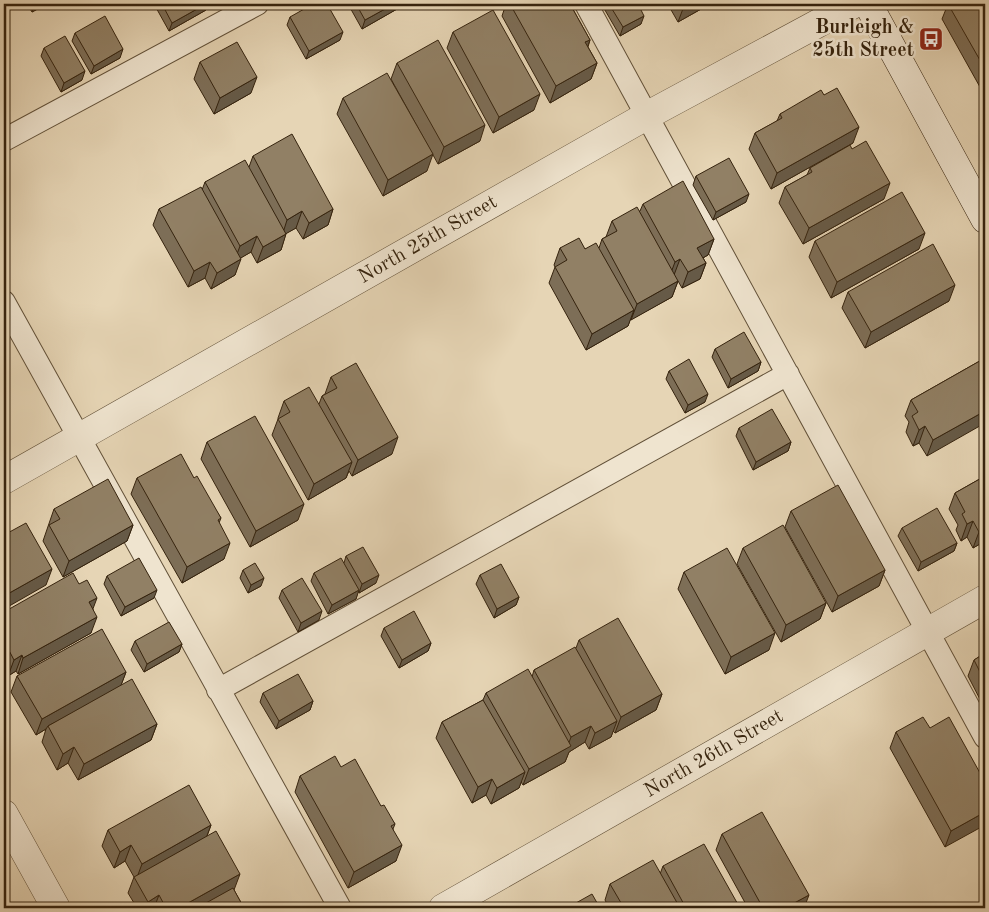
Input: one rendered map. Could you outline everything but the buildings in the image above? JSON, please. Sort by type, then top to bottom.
[{"type":"street","name":"North 25th Street","points":[[4,480],[648,115],[854,4]]},
{"type":"street","points":[[868,4],[985,219]]},
{"type":"street","name":"North 26th Street","points":[[444,908],[985,599]]},
{"type":"street","points":[[4,814],[56,908]]},
{"type":"lane","points":[[4,140],[257,4]]},
{"type":"lane","points":[[586,4],[985,737]]},
{"type":"lane","points":[[4,302],[340,908]]},
{"type":"lane","points":[[218,690],[788,374]]},
{"type":"place","name":"Burleigh & 25th Street","points":[[931,39]]}]
